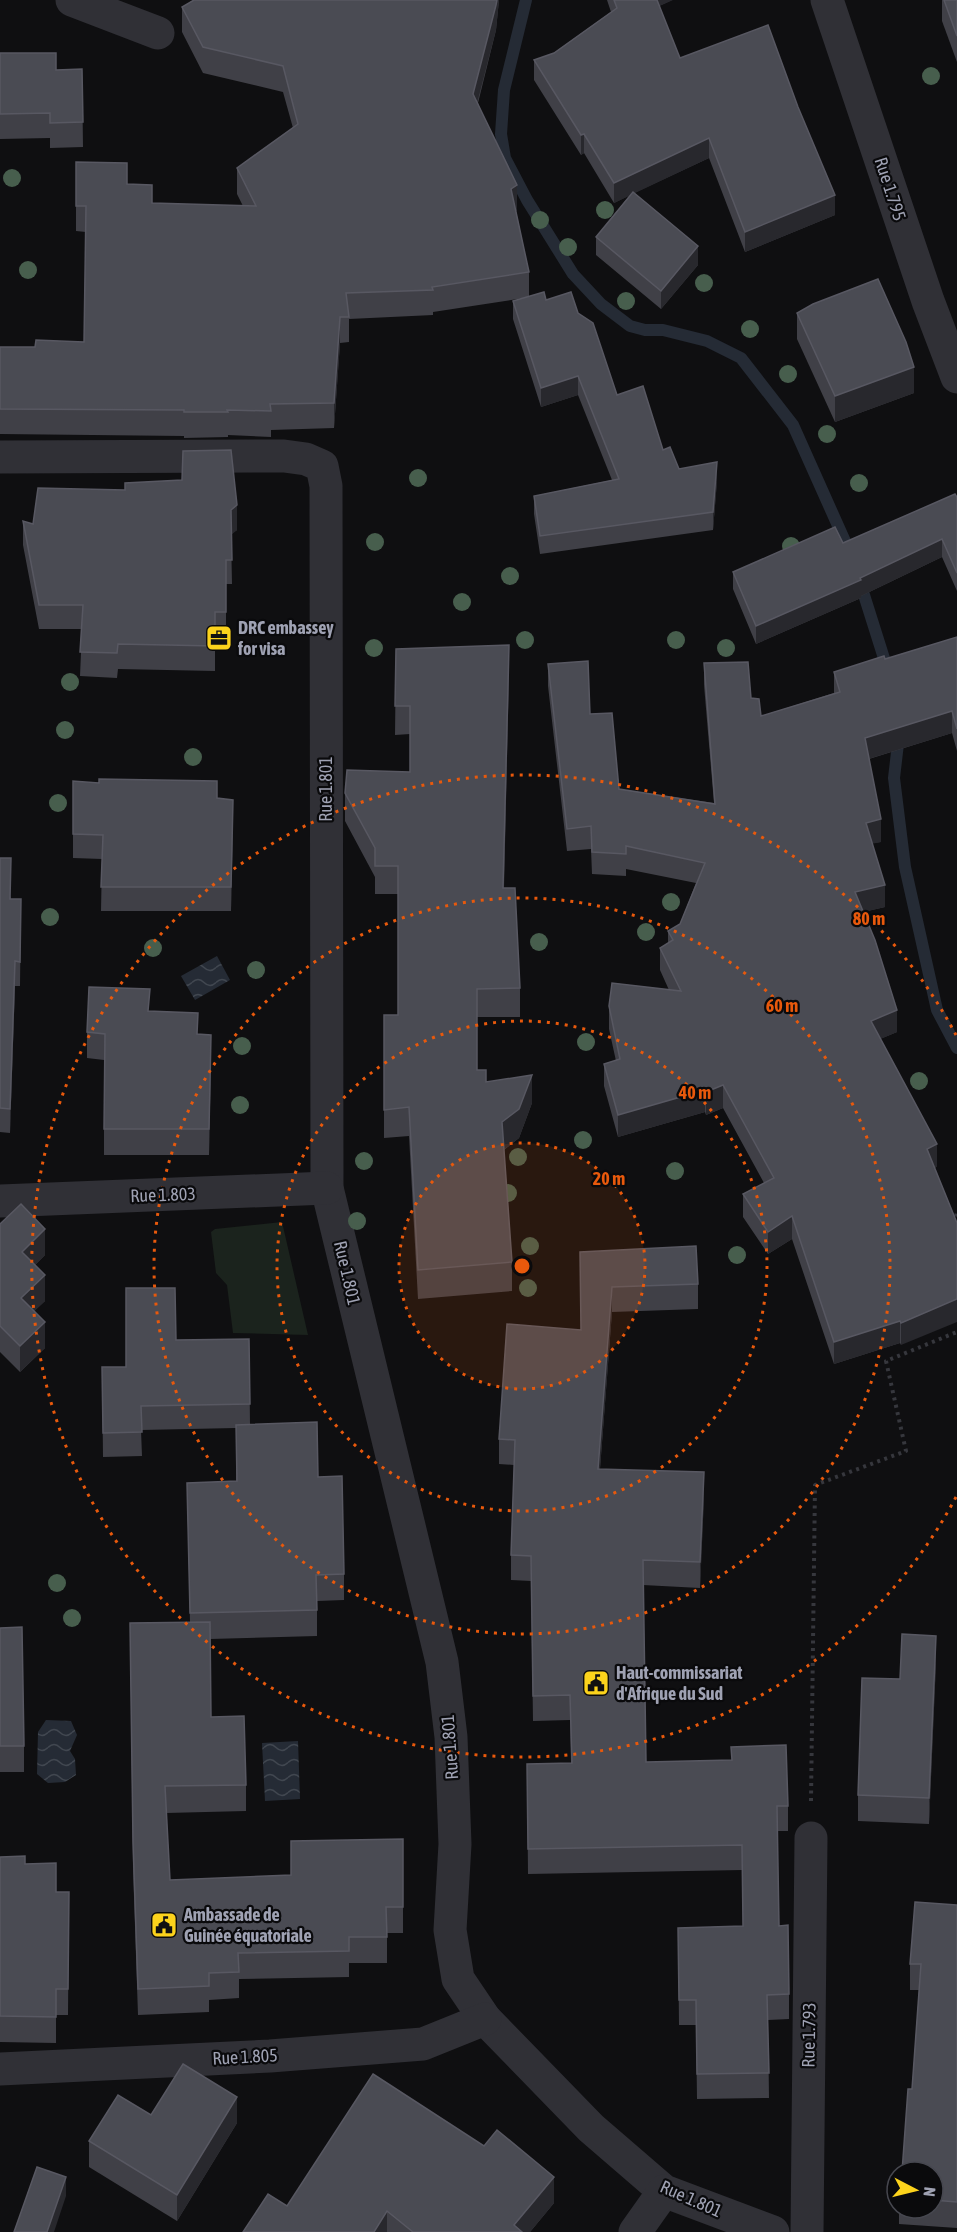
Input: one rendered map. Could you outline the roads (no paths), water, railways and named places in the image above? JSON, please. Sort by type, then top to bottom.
[{"type":"street","points":[[72,0],[158,33]]},
{"type":"street","name":"Rue 1.795","points":[[827,0],[928,301],[957,376]]},
{"type":"street","name":"Rue 1.801","points":[[0,457],[284,456],[306,459],[322,466],[326,486],[327,1188],[442,1662],[452,1737],[455,1845],[450,1930],[458,1979],[485,2019],[591,2127],[664,2191],[773,2232]]},
{"type":"street","name":"Rue 1.803","points":[[0,1201],[327,1188]]},
{"type":"street","name":"Rue 1.793","points":[[807,2232],[811,1838]]},
{"type":"street","name":"Rue 1.805","points":[[0,2069],[270,2056],[423,2044],[485,2019]]},
{"type":"street","points":[[635,2232],[664,2191]]},
{"type":"water","points":[[217,956],[230,980],[195,1000],[181,976]]},
{"type":"water","points":[[46,1720],[71,1721],[77,1735],[70,1751],[75,1759],[76,1775],[65,1782],[48,1783],[37,1774],[38,1732]]},
{"type":"water","points":[[298,1741],[300,1799],[265,1801],[262,1743]]},
{"type":"waterway","points":[[526,0],[504,90],[501,134],[505,158],[527,200],[573,274],[601,304],[630,326],[645,330],[663,330],[707,341],[741,358],[793,425],[852,557]]},
{"type":"waterway","points":[[859,579],[888,671]]},
{"type":"waterway","points":[[899,735],[894,778],[905,867],[937,1010],[957,1048]]},
{"type":"place","name":"DRC embassey for visa","points":[[219,638]]},
{"type":"place","name":"Haut-commissariat d'Afrique du Sud","points":[[596,1683]]},
{"type":"place","name":"Ambassade de Guinée équatoriale","points":[[164,1925]]}]
